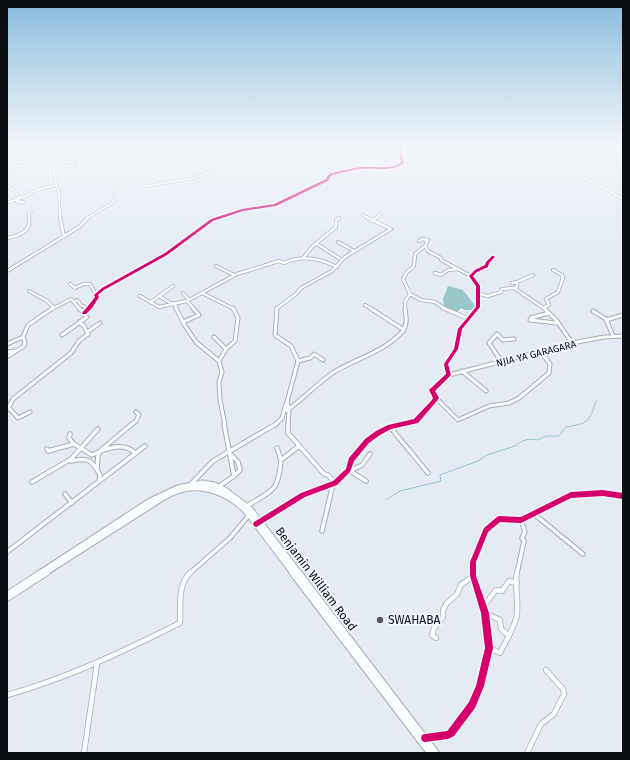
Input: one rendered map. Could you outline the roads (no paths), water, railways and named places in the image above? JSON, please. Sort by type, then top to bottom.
[{"type":"main road","name":"Benjamin William Road","points":[[7,594],[150,501],[173,488],[204,483],[233,493],[247,506],[258,523],[430,753]]},
{"type":"main road","name":"Benjamin William Road","points":[[7,598],[153,503],[175,491],[192,487],[218,488],[237,501],[258,523],[436,753]]},
{"type":"street","points":[[56,180],[59,194],[60,219],[64,237]]},
{"type":"street","points":[[7,271],[41,249],[64,237],[79,227],[88,217],[112,204],[119,185],[124,180]]},
{"type":"street","points":[[138,180],[144,183],[146,186],[181,180]]},
{"type":"street","points":[[84,312],[89,309],[96,295],[102,288],[142,269],[166,254],[212,220],[242,210],[275,205],[316,187],[326,180]]},
{"type":"street","points":[[589,180],[623,199]]},
{"type":"street","points":[[7,185],[15,190],[19,198],[17,202],[24,202]]},
{"type":"street","points":[[7,203],[34,191],[56,185]]},
{"type":"street","points":[[7,238],[21,233],[29,227],[29,213],[32,211]]},
{"type":"street","points":[[372,221],[381,213]]},
{"type":"street","points":[[191,484],[211,462],[230,454],[274,426],[282,418],[298,361],[291,346],[275,335],[276,309],[288,299],[299,293],[301,288],[332,271],[342,260],[354,251],[391,229],[372,221],[363,215]]},
{"type":"street","points":[[303,258],[311,248],[336,227],[336,221],[339,218]]},
{"type":"street","points":[[419,241],[422,239],[428,240],[425,246],[415,254],[414,266],[404,276],[404,283],[410,294],[421,300],[434,302],[442,308],[468,319]]},
{"type":"street","points":[[338,242],[354,251]]},
{"type":"street","points":[[317,244],[342,260]]},
{"type":"street","points":[[425,246],[428,251],[471,276],[478,286],[478,307],[460,329],[456,348],[446,364],[449,374],[432,390],[436,398],[458,420],[489,406],[509,403],[519,398],[549,373],[551,369],[550,363],[541,352]]},
{"type":"street","points":[[471,276],[476,271],[487,266],[487,263],[493,257]]},
{"type":"street","points":[[140,296],[159,307],[188,300],[234,275],[275,261],[284,263],[303,258],[322,261],[337,267]]},
{"type":"street","points":[[216,266],[234,275]]},
{"type":"street","points":[[434,272],[441,275],[448,270],[458,269]]},
{"type":"street","points":[[553,270],[563,276],[558,292],[546,299],[550,305],[548,312],[529,319],[532,321],[547,321],[556,323]]},
{"type":"street","points":[[479,294],[488,296],[501,292],[502,289],[516,285],[533,275]]},
{"type":"street","points":[[70,284],[76,288],[82,284],[90,284],[96,295]]},
{"type":"street","points":[[516,285],[548,312],[572,343]]},
{"type":"street","points":[[151,302],[173,286]]},
{"type":"street","points":[[29,291],[47,301],[54,308]]},
{"type":"street","points":[[183,293],[199,315],[183,322]]},
{"type":"street","points":[[202,293],[229,305],[237,313],[236,339],[226,349],[219,361]]},
{"type":"street","points":[[286,408],[334,372],[381,347],[404,330],[407,317],[405,306],[407,296],[410,294]]},
{"type":"street","points":[[159,296],[173,303],[183,322],[198,344],[219,361],[222,372],[219,382],[220,400],[234,476]]},
{"type":"street","points":[[7,344],[22,336],[29,324],[70,299],[84,312],[86,317],[62,335]]},
{"type":"street","points":[[74,302],[77,300],[81,305],[86,306],[89,309]]},
{"type":"street","points":[[365,305],[404,330]]},
{"type":"street","points":[[543,308],[550,305]]},
{"type":"street","points":[[593,311],[606,320],[613,336]]},
{"type":"street","points":[[606,320],[623,315]]},
{"type":"street","points":[[79,322],[87,332]]},
{"type":"street","points":[[30,412],[18,418],[8,409],[13,399],[71,353],[79,341],[88,334],[87,332],[100,323]]},
{"type":"street","points":[[501,361],[489,344],[497,334],[503,340],[514,339]]},
{"type":"street","points":[[7,357],[24,346],[25,342],[22,336]]},
{"type":"street","name":"NJIA YA GARAGARA","points":[[449,374],[572,343],[613,336],[623,336]]},
{"type":"street","points":[[214,337],[226,349]]},
{"type":"street","points":[[7,352],[16,351]]},
{"type":"street","points":[[298,361],[310,358],[314,354],[323,360]]},
{"type":"street","points":[[462,371],[486,391]]},
{"type":"street","points":[[349,471],[351,460],[367,441],[390,427],[416,421],[436,398]]},
{"type":"street","points":[[286,408],[288,433],[324,474],[328,475],[334,484]]},
{"type":"street","points":[[97,469],[100,452],[136,420],[139,415],[136,412]]},
{"type":"street","points":[[390,427],[428,472]]},
{"type":"street","points":[[32,482],[69,461],[98,429]]},
{"type":"street","points":[[70,434],[69,438],[74,444],[90,455],[114,446],[131,449],[135,453]]},
{"type":"street","points":[[47,449],[48,451],[74,444]]},
{"type":"street","points":[[7,552],[145,446]]},
{"type":"street","points":[[281,460],[299,446]]},
{"type":"street","points":[[247,506],[275,488],[279,479],[281,460],[277,448]]},
{"type":"street","points":[[218,488],[240,470],[238,462],[230,454]]},
{"type":"street","points":[[258,523],[303,495],[334,484],[349,471],[368,459],[370,454]]},
{"type":"street","points":[[69,461],[85,458],[92,462],[100,475],[99,481]]},
{"type":"street","points":[[349,471],[366,481]]},
{"type":"street","points":[[322,531],[327,506],[334,484]]},
{"type":"street","points":[[425,738],[450,734],[462,721],[472,705],[480,686],[489,648],[485,613],[473,576],[473,562],[486,530],[499,520],[521,520],[571,496],[602,493],[623,496]]},
{"type":"street","points":[[66,494],[72,503]]},
{"type":"street","points":[[534,514],[583,554]]},
{"type":"street","points":[[7,695],[39,687],[64,678],[97,664],[180,623],[182,613],[182,584],[184,577],[230,538],[250,515]]},
{"type":"street","points":[[489,648],[500,653],[516,619],[519,562],[524,541],[522,538],[525,532],[521,520]]},
{"type":"street","points":[[436,638],[432,635],[432,632],[436,624],[442,620],[444,613],[443,610],[447,603],[457,594],[461,585],[473,576]]},
{"type":"street","points":[[483,607],[496,590],[502,591],[509,581],[517,583]]},
{"type":"street","points":[[485,613],[500,620],[501,629],[509,636]]},
{"type":"street","points":[[84,753],[97,664]]},
{"type":"street","points":[[527,753],[541,724],[554,714],[564,694],[563,689],[546,670]]},
{"type":"water","points":[[448,286],[463,290],[475,306],[471,310],[461,308],[457,312],[444,306],[443,299]]},
{"type":"waterway","points":[[386,500],[400,491],[441,481],[440,475],[478,461],[487,455],[515,446],[522,441],[529,439],[537,440],[546,436],[559,436],[566,427],[587,421],[596,401]]},
{"type":"waterway","points":[[623,728],[623,735]]},
{"type":"place","name":"SWAHABA","points":[[380,620]]}]
